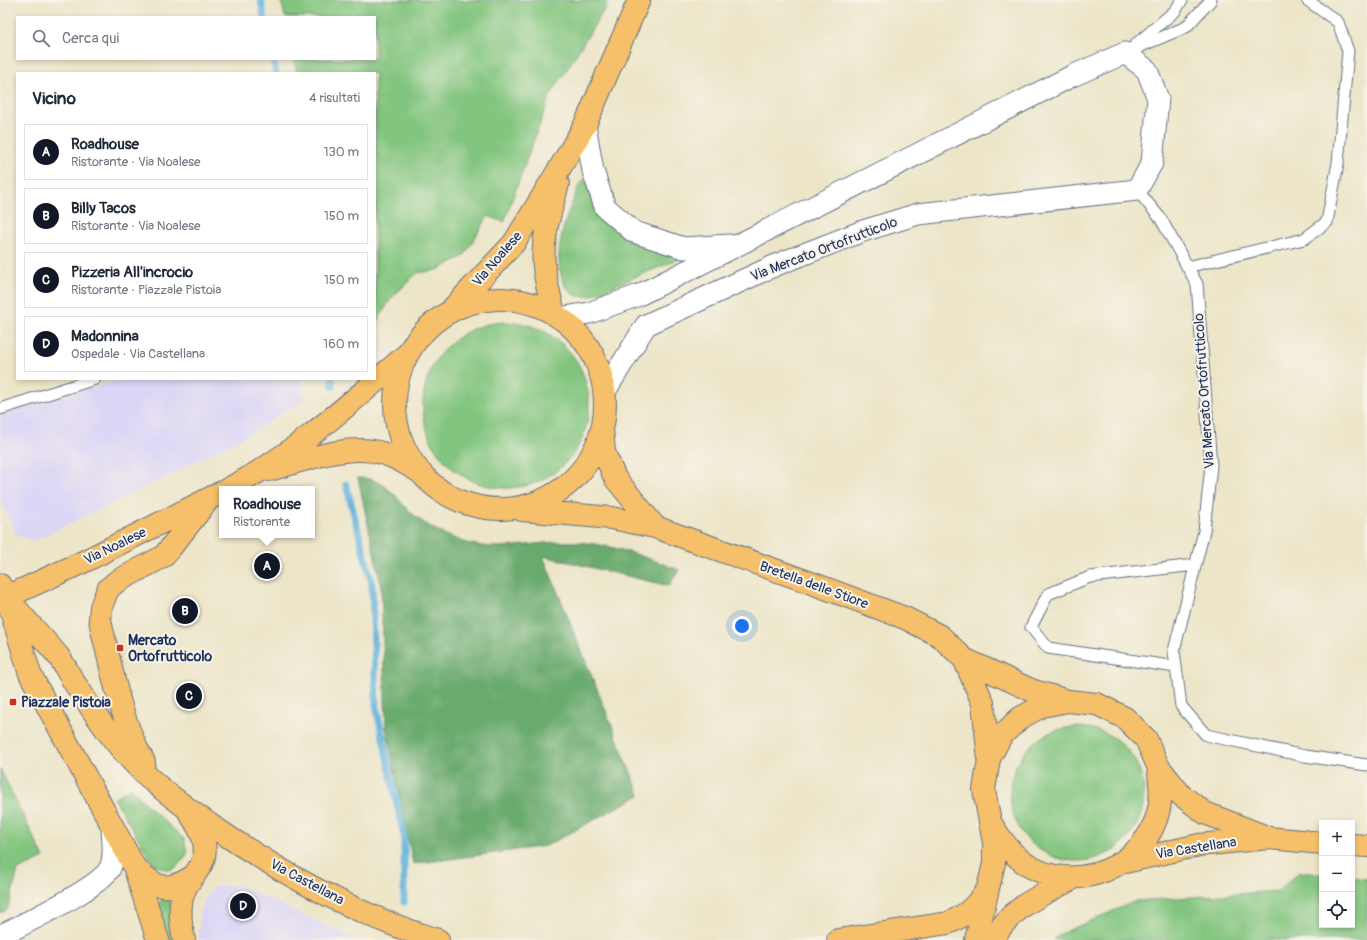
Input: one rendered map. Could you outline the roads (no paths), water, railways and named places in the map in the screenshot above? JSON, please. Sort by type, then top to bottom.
[{"type":"main road","name":"Via Noalese","points":[[450,312],[475,302],[502,299],[529,303],[557,316],[581,338],[597,364],[604,393],[605,411],[602,429],[590,457],[582,470],[566,486],[547,498],[525,506],[502,509],[479,507],[457,500],[438,488],[421,473],[408,456],[400,436],[395,416],[395,395],[399,374],[407,355],[419,338],[428,328],[450,312],[514,243],[585,125],[639,0]]},
{"type":"main road","name":"Via Noalese","points":[[557,316],[544,266],[544,252],[546,228],[564,161]]},
{"type":"main road","name":"Via Noalese","points":[[234,486],[260,472],[334,416],[407,355]]},
{"type":"main road","points":[[602,429],[604,452],[615,478],[655,527]]},
{"type":"main road","name":"Via Noalese","points":[[260,472],[335,453],[367,450],[382,453],[395,458],[421,473]]},
{"type":"main road","name":"Via Noalese","points":[[2,594],[83,562],[215,496]]},
{"type":"main road","points":[[156,784],[137,750],[124,716],[102,630],[100,619],[101,607],[108,589],[116,582],[164,556],[215,496]]},
{"type":"main road","name":"Bretella delle Stiore","points":[[502,509],[612,518],[655,527],[905,618],[940,636],[964,659],[1031,690],[1068,701]]},
{"type":"main road","points":[[2,594],[59,658],[77,688],[127,755],[156,784],[185,807],[199,827],[205,841],[206,852],[203,861],[185,889],[181,902],[180,916],[184,940]]},
{"type":"main road","points":[[2,594],[30,674],[134,866],[158,940]]},
{"type":"main road","name":"Bretella delle Stiore","points":[[964,659],[983,703],[989,759]]},
{"type":"main road","name":"Via Castellana","points":[[976,940],[994,863],[994,842],[984,790],[989,759],[1001,736],[1020,718],[1042,706],[1068,701],[1098,704],[1125,718],[1146,739],[1158,766],[1181,796],[1205,813],[1269,838]]},
{"type":"main road","name":"Via Castellana","points":[[990,821],[1004,845],[1024,863],[1049,874],[1076,877],[1093,875],[1109,870],[1123,862],[1140,847],[1152,829],[1162,788],[1158,766]]},
{"type":"main road","name":"Via Castellana","points":[[185,807],[284,872],[336,899],[435,940]]},
{"type":"main road","name":"Via Castellana","points":[[1123,862],[1199,845],[1269,838],[1319,843]]},
{"type":"main road","points":[[1355,845],[1367,846]]},
{"type":"main road","points":[[134,866],[155,885],[164,887],[178,885],[192,877]]},
{"type":"main road","points":[[992,940],[1008,919],[1023,905],[1076,877]]},
{"type":"main road","name":"Via Castellana","points":[[838,940],[948,923],[970,912],[987,891]]},
{"type":"street","points":[[557,316],[589,313],[639,295],[1072,76],[1126,53],[1147,70],[1158,99],[1152,163],[1137,190]]},
{"type":"street","points":[[585,125],[593,171],[604,207],[634,232],[684,248],[740,244]]},
{"type":"street","name":"Via Mercato Ortofrutticolo","points":[[604,393],[646,325],[776,266],[863,231],[918,214],[1137,190]]},
{"type":"street","points":[[0,936],[88,889],[105,876],[114,856],[112,826]]},
{"type":"lane","points":[[1126,53],[1175,11],[1182,0]]},
{"type":"lane","points":[[1126,53],[1186,27],[1211,0]]},
{"type":"lane","points":[[1187,267],[1304,239],[1326,222],[1338,163],[1348,51],[1338,22],[1307,0]]},
{"type":"lane","name":"Via Mercato Ortofrutticolo","points":[[1137,190],[1161,219],[1197,284],[1211,466],[1204,531],[1174,651],[1181,706],[1206,735],[1305,756],[1367,764]]},
{"type":"lane","points":[[0,409],[92,380]]},
{"type":"lane","points":[[1176,667],[1048,648],[1031,628],[1048,594],[1090,577],[1195,565]]},
{"type":"waterway","points":[[261,0],[264,16]]},
{"type":"waterway","points":[[273,60],[276,72]]},
{"type":"waterway","points":[[332,380],[333,386]]},
{"type":"waterway","points":[[346,484],[372,584],[376,706],[404,836],[404,902]]},
{"type":"place","name":"Roadhouse","points":[[267,566]]},
{"type":"place","name":"Billy Tacos","points":[[185,611]]},
{"type":"place","name":"Mercato Ortofrutticolo","points":[[120,648]]},
{"type":"place","name":"Pizzeria All'incrocio","points":[[189,696]]},
{"type":"place","name":"Piazzale Pistoia","points":[[13,702]]},
{"type":"place","name":"Madonnina","points":[[243,906]]}]
